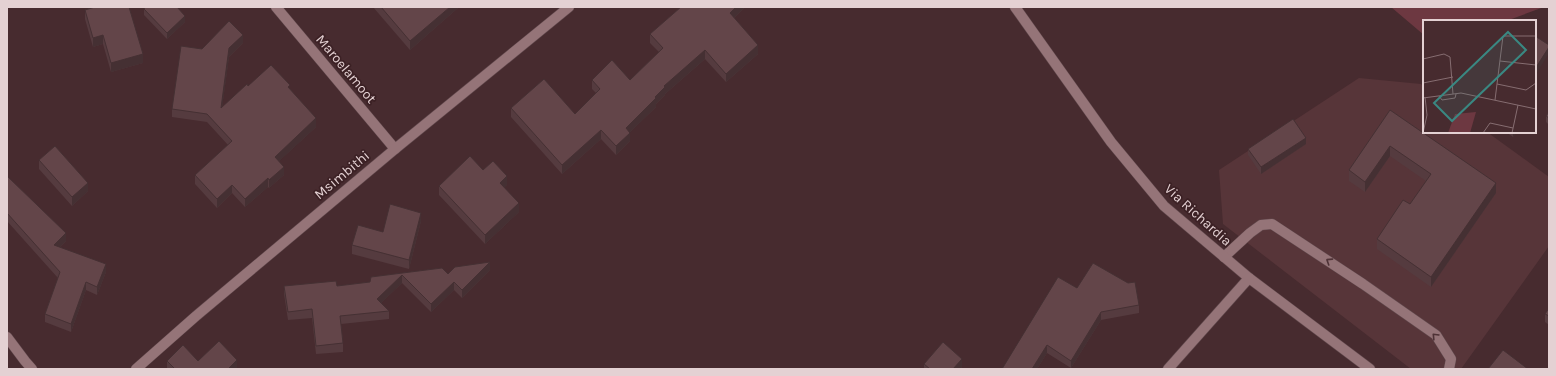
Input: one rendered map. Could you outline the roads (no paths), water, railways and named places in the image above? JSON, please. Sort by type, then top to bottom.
[{"type":"street","name":"Maroelamoot","points":[[276,7],[395,149]]},
{"type":"street","name":"Msimbithi","points":[[136,369],[196,316],[395,149],[569,7]]},
{"type":"street","name":"Via Richardia","points":[[1015,7],[1111,142],[1164,206],[1249,278],[1370,369]]},
{"type":"street","points":[[1224,258],[1250,233],[1261,225],[1272,224],[1363,284],[1436,335],[1451,359],[1449,369]]},
{"type":"street","points":[[1168,369],[1249,278]]},
{"type":"street","points":[[7,336],[32,369]]}]
